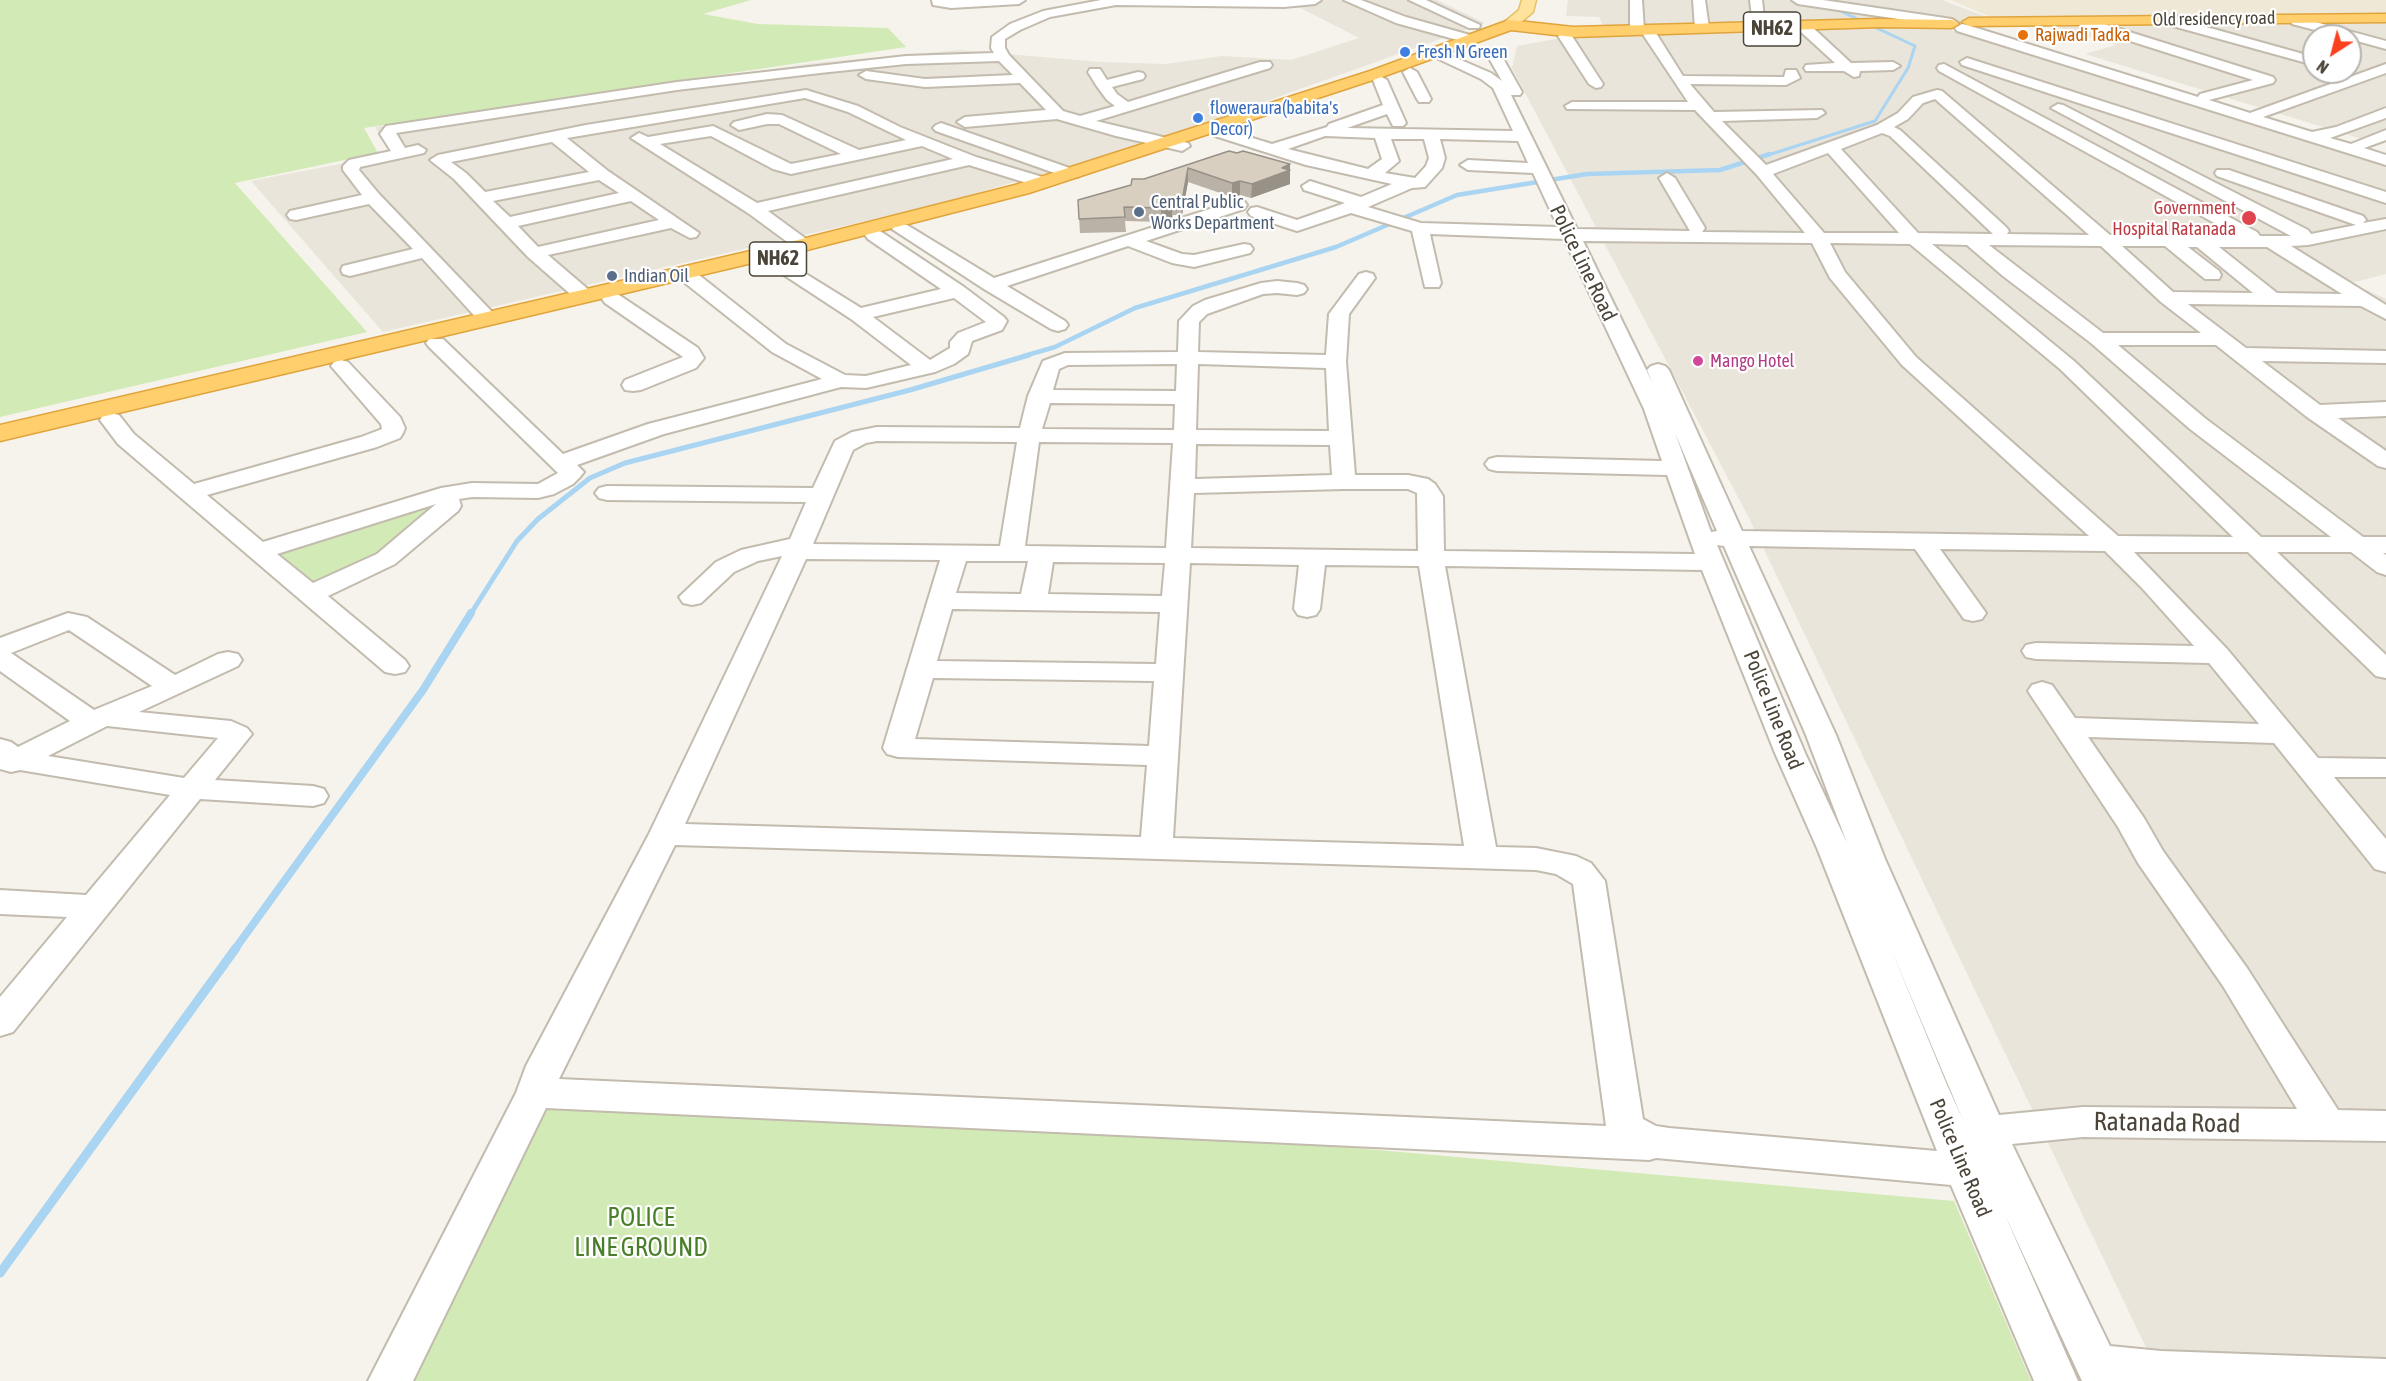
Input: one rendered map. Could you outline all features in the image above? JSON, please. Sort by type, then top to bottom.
[{"type":"highway","name":"Old residency road","points":[[1970,25],[2386,19]]},
{"type":"highway","name":"Old residency road","points":[[1970,25],[2386,19]]},
{"type":"highway","name":"NH62","points":[[1519,27],[1565,36],[1759,26],[1970,25]]},
{"type":"highway","name":"NH62","points":[[0,445],[612,300],[901,229],[1056,187],[1472,40],[1519,27],[1573,32],[1643,32],[1970,25]]},
{"type":"highway","name":"NH62","points":[[0,433],[138,403],[583,295],[803,245],[1004,194],[1220,133],[1380,80],[1410,72],[1458,65],[1493,53],[1519,27]]},
{"type":"main road","points":[[1519,27],[1529,0]]},
{"type":"street","points":[[940,0],[937,2],[951,4],[1019,0]]},
{"type":"street","points":[[1109,0],[1284,3],[1315,0]]},
{"type":"street","points":[[1350,0],[1401,20],[1472,40]]},
{"type":"street","points":[[1415,0],[1519,27]]},
{"type":"street","points":[[1441,0],[1519,27]]},
{"type":"street","points":[[1636,0],[1643,32],[1679,80],[1705,112],[1755,164],[1815,233],[1837,274],[1909,362],[2112,544],[2151,582],[2217,654],[2386,861]]},
{"type":"street","points":[[1699,0],[1702,28]]},
{"type":"street","points":[[1756,0],[1759,26]]},
{"type":"street","points":[[1798,0],[1970,25],[2205,97],[2386,160]]},
{"type":"street","points":[[1058,114],[1003,57],[997,40],[1002,34],[1015,27],[1062,10],[1116,1]]},
{"type":"street","points":[[1827,3],[1854,24]]},
{"type":"street","points":[[2297,21],[2386,45]]},
{"type":"street","points":[[2174,22],[2302,64]]},
{"type":"street","points":[[2250,22],[2284,33]]},
{"type":"street","points":[[2088,23],[2239,70],[2267,81],[2205,97]]},
{"type":"street","points":[[1755,164],[1831,147],[1882,128],[1904,116],[1946,72],[1970,25]]},
{"type":"street","points":[[1970,25],[2318,136],[2386,154]]},
{"type":"street","points":[[1805,28],[1863,81]]},
{"type":"street","points":[[1565,36],[1596,84]]},
{"type":"street","points":[[1832,53],[1853,52]]},
{"type":"street","points":[[1493,53],[1535,125]]},
{"type":"street","points":[[1435,54],[1493,80],[1522,136],[1548,179],[1571,232],[1678,412],[1821,735],[1869,859],[2004,1169],[2100,1373],[2161,1371],[2386,1380]]},
{"type":"street","points":[[401,153],[388,134],[391,129],[677,86],[899,61],[1003,57]]},
{"type":"street","points":[[874,76],[899,61]]},
{"type":"street","points":[[2257,114],[2318,92],[2383,62]]},
{"type":"street","points":[[1080,121],[1265,65]]},
{"type":"street","points":[[1103,84],[1212,66]]},
{"type":"street","points":[[1811,68],[1893,66]]},
{"type":"street","points":[[2204,75],[2239,70]]},
{"type":"street","points":[[1410,72],[1424,99]]},
{"type":"street","points":[[1946,72],[2004,73],[2386,198]]},
{"type":"street","points":[[1946,72],[2011,101],[2261,238],[2386,313]]},
{"type":"street","points":[[1946,72],[2099,236],[2168,298],[2314,412],[2386,461]]},
{"type":"street","points":[[1679,80],[1786,81],[1793,78],[1791,73]]},
{"type":"street","points":[[2004,73],[2038,99],[2302,234]]},
{"type":"street","points":[[487,318],[372,198],[351,170],[351,166],[401,153],[432,154],[619,126],[801,89],[844,76],[874,76],[925,83],[1022,79]]},
{"type":"street","points":[[1103,84],[1138,76]]},
{"type":"street","points":[[2158,83],[2181,79]]},
{"type":"street","points":[[1380,80],[1402,134]]},
{"type":"street","points":[[1103,84],[1125,106]]},
{"type":"street","points":[[2290,86],[2318,92]]},
{"type":"street","points":[[1619,87],[1630,106]]},
{"type":"street","points":[[432,154],[606,114],[801,89],[863,108],[901,116]]},
{"type":"street","points":[[1015,96],[1037,94]]},
{"type":"street","points":[[2011,101],[2038,99]]},
{"type":"street","points":[[1572,106],[1630,106],[1705,112],[1817,113]]},
{"type":"street","points":[[1271,150],[1391,107]]},
{"type":"street","points":[[760,155],[792,148],[863,108]]},
{"type":"street","points":[[863,108],[924,141],[970,160],[1043,183]]},
{"type":"street","points":[[2318,136],[2386,113]]},
{"type":"street","points":[[606,114],[619,126],[754,209],[803,245]]},
{"type":"street","points":[[965,122],[1058,114],[1121,133],[1176,144]]},
{"type":"street","points":[[646,142],[773,119],[805,129],[827,128],[859,156]]},
{"type":"street","points":[[930,125],[1072,174]]},
{"type":"street","points":[[1882,128],[1895,133],[2000,231]]},
{"type":"street","points":[[713,130],[779,166],[791,169],[924,141]]},
{"type":"street","points":[[1324,131],[1522,136]]},
{"type":"street","points":[[1220,133],[1312,162],[1410,183],[1419,183],[1434,168],[1436,150],[1430,134]]},
{"type":"street","points":[[1312,162],[1375,134]]},
{"type":"street","points":[[1375,134],[1391,161]]},
{"type":"street","points":[[2358,145],[2386,135]]},
{"type":"street","points":[[556,137],[602,174],[690,232]]},
{"type":"street","points":[[1831,147],[1907,233],[2067,365],[2386,670]]},
{"type":"street","points":[[553,157],[576,153]]},
{"type":"street","points":[[432,154],[460,176],[508,223],[534,253],[583,295]]},
{"type":"street","points":[[1371,157],[1391,161]]},
{"type":"street","points":[[754,209],[970,160]]},
{"type":"street","points":[[1371,175],[1391,161]]},
{"type":"street","points":[[1467,165],[1488,166],[1548,179]]},
{"type":"street","points":[[1483,183],[1488,166]]},
{"type":"street","points":[[460,176],[483,171]]},
{"type":"street","points":[[2223,173],[2357,220]]},
{"type":"street","points":[[482,198],[602,174]]},
{"type":"street","points":[[1667,178],[1696,228]]},
{"type":"street","points":[[979,182],[1004,194]]},
{"type":"street","points":[[1257,212],[1297,226],[1410,183]]},
{"type":"street","points":[[1310,186],[1390,220],[1417,227],[1571,232],[2000,231],[2201,241],[2302,234],[2386,213]]},
{"type":"street","points":[[508,223],[634,195]]},
{"type":"street","points":[[296,215],[372,198]]},
{"type":"street","points":[[991,285],[1238,205]]},
{"type":"street","points":[[534,253],[674,222]]},
{"type":"street","points":[[1907,233],[1970,238],[2099,236],[2308,240],[2386,224]]},
{"type":"street","points":[[1417,227],[1432,283]]},
{"type":"street","points":[[1571,232],[1696,228],[1815,233]]},
{"type":"street","points":[[901,229],[1058,325]]},
{"type":"street","name":"Police Line Road","points":[[1571,232],[1655,409],[1707,550],[1949,1135],[2056,1381]]},
{"type":"street","points":[[559,463],[656,429],[841,381],[866,382],[928,368],[947,360],[961,350],[960,342],[965,337],[995,326],[997,321],[874,235]]},
{"type":"street","points":[[1970,238],[2010,272],[2102,329],[2199,424],[2386,567]]},
{"type":"street","points":[[1128,240],[1179,259],[1194,261],[1244,249]]},
{"type":"street","points":[[2168,240],[2212,275]]},
{"type":"street","points":[[2201,241],[2272,299]]},
{"type":"street","points":[[350,270],[426,252]]},
{"type":"street","points":[[770,260],[858,315],[928,368]]},
{"type":"street","points":[[1344,482],[1336,362],[1339,314],[1365,278]]},
{"type":"street","points":[[692,279],[779,348],[841,381]]},
{"type":"street","points":[[1156,849],[1183,486],[1189,321],[1200,310],[1212,304],[1262,289],[1277,287],[1297,289]]},
{"type":"street","points":[[858,315],[957,291]]},
{"type":"street","points":[[2168,298],[2365,300]]},
{"type":"street","points":[[612,300],[691,352],[694,358],[689,364],[633,385]]},
{"type":"street","points":[[2102,329],[2131,338],[2219,339]]},
{"type":"street","points":[[259,551],[441,495],[472,490],[538,491],[546,489],[565,479],[572,472],[559,463],[436,343]]},
{"type":"street","points":[[2238,354],[2386,357]]},
{"type":"street","points":[[2358,357],[2386,375]]},
{"type":"street","points":[[1011,555],[1029,435],[1050,365],[1065,360],[1188,358],[1336,362]]},
{"type":"street","points":[[190,493],[369,442],[392,433],[394,428],[392,422],[341,366]]},
{"type":"street","points":[[1039,396],[1186,398]]},
{"type":"street","points":[[1108,435],[1117,397]]},
{"type":"street","points":[[2314,412],[2386,409]]},
{"type":"street","points":[[111,420],[126,439],[395,666]]},
{"type":"street","points":[[390,1381],[535,1093],[545,1066],[665,834],[843,446],[860,437],[877,434],[1341,438]]},
{"type":"street","points":[[1497,464],[1676,468]]},
{"type":"street","points":[[1183,486],[1408,482],[1420,484],[1427,489],[1431,496],[1431,559],[1482,858]]},
{"type":"street","points":[[607,493],[820,495]]},
{"type":"street","points":[[310,594],[386,559],[449,506],[446,498],[441,495]]},
{"type":"street","points":[[692,597],[725,567],[750,555],[798,548],[1011,555],[1431,559],[1707,550],[1734,539],[2386,545]]},
{"type":"street","points":[[1922,541],[1973,613]]},
{"type":"street","points":[[955,553],[898,748],[1163,756]]},
{"type":"street","points":[[1033,602],[1041,554]]},
{"type":"street","points":[[1307,609],[1313,558]]},
{"type":"street","points":[[941,602],[1174,603]]},
{"type":"street","points":[[0,648],[68,621],[77,623],[173,687]]},
{"type":"street","points":[[2036,651],[2217,654]]},
{"type":"street","points":[[0,658],[98,719],[198,726],[231,730],[237,734],[194,789],[92,907],[0,1022]]},
{"type":"street","points":[[5,759],[173,687],[228,660]]},
{"type":"street","points":[[921,669],[1169,674]]},
{"type":"street","points":[[2042,691],[2133,825],[2150,855],[2235,977],[2327,1125]]},
{"type":"street","points":[[2068,727],[2281,734]]},
{"type":"street","points":[[5,759],[194,789],[313,795]]},
{"type":"street","points":[[2309,767],[2386,768]]},
{"type":"street","points":[[665,834],[1536,859],[1564,864],[1579,871],[1589,881],[1625,1126],[1650,1141],[1670,1144]]},
{"type":"street","points":[[0,902],[92,907]]},
{"type":"street","points":[[535,1093],[1670,1144],[1964,1170],[2004,1169]]},
{"type":"street","name":"Ratanada Road","points":[[1949,1135],[2082,1122],[2386,1125]]},
{"type":"shaded area","points":[[1285,0],[1437,0],[1485,23],[1152,142],[939,204],[383,332],[251,181],[393,154],[375,127],[814,63],[960,50],[1101,62],[1166,64],[1222,56],[1291,60],[1359,38]]},
{"type":"shaded area","points":[[1568,0],[1942,0],[1984,16],[1951,30],[2386,165],[2386,274],[2351,283],[2386,299],[2386,1381],[2162,1381],[1749,518],[1512,68],[1517,46],[1605,30],[1599,17],[1566,16]]},
{"type":"shaded area","points":[[1951,0],[2386,0],[2386,15],[1990,17]]},
{"type":"shaded area","points":[[2386,23],[2386,141],[2378,144],[2085,54],[2116,45],[2057,27],[2302,24],[2302,84],[2362,84],[2362,24],[2304,24]]},
{"type":"green space","points":[[0,0],[751,0],[703,14],[758,24],[888,28],[906,47],[364,128],[378,153],[235,183],[367,332],[0,417]]},
{"type":"green space","points":[[429,503],[437,504],[386,552],[315,585],[273,553]]},
{"type":"green space","name":"POLICE LINE GROUND","points":[[552,1077],[1954,1201],[2031,1381],[411,1381]]},
{"type":"building","points":[[1229,151],[1237,153],[1243,151],[1290,164],[1282,168],[1290,170],[1252,184],[1240,181],[1232,183],[1188,168],[1182,201],[1172,201],[1172,204],[1161,208],[1124,207],[1125,217],[1079,219],[1078,200],[1131,185],[1132,179],[1144,179]]},
{"type":"waterway","points":[[1765,156],[1875,121],[1908,68],[1915,46],[1817,0]]},
{"type":"waterway","points":[[1024,356],[1055,347],[1135,308],[1336,247],[1457,195],[1587,174],[1720,170],[1770,154]]},
{"type":"waterway","points":[[470,615],[517,541],[538,519],[590,478],[625,463],[910,390],[1029,355]]},
{"type":"waterway","points":[[235,949],[423,690],[471,613]]},
{"type":"waterway","points":[[0,1273],[236,948]]},
{"type":"place","name":"Rajwadi Tadka","points":[[2023,35]]},
{"type":"place","name":"Fresh N Green","points":[[1405,52]]},
{"type":"place","name":"floweraura(babita's Decor)","points":[[1198,118]]},
{"type":"place","name":"Central Public Works Department","points":[[1139,212]]},
{"type":"place","name":"Government Hospital Ratanada","points":[[2249,218]]},
{"type":"place","name":"Indian Oil","points":[[612,276]]},
{"type":"place","name":"Mango Hotel","points":[[1698,361]]}]
